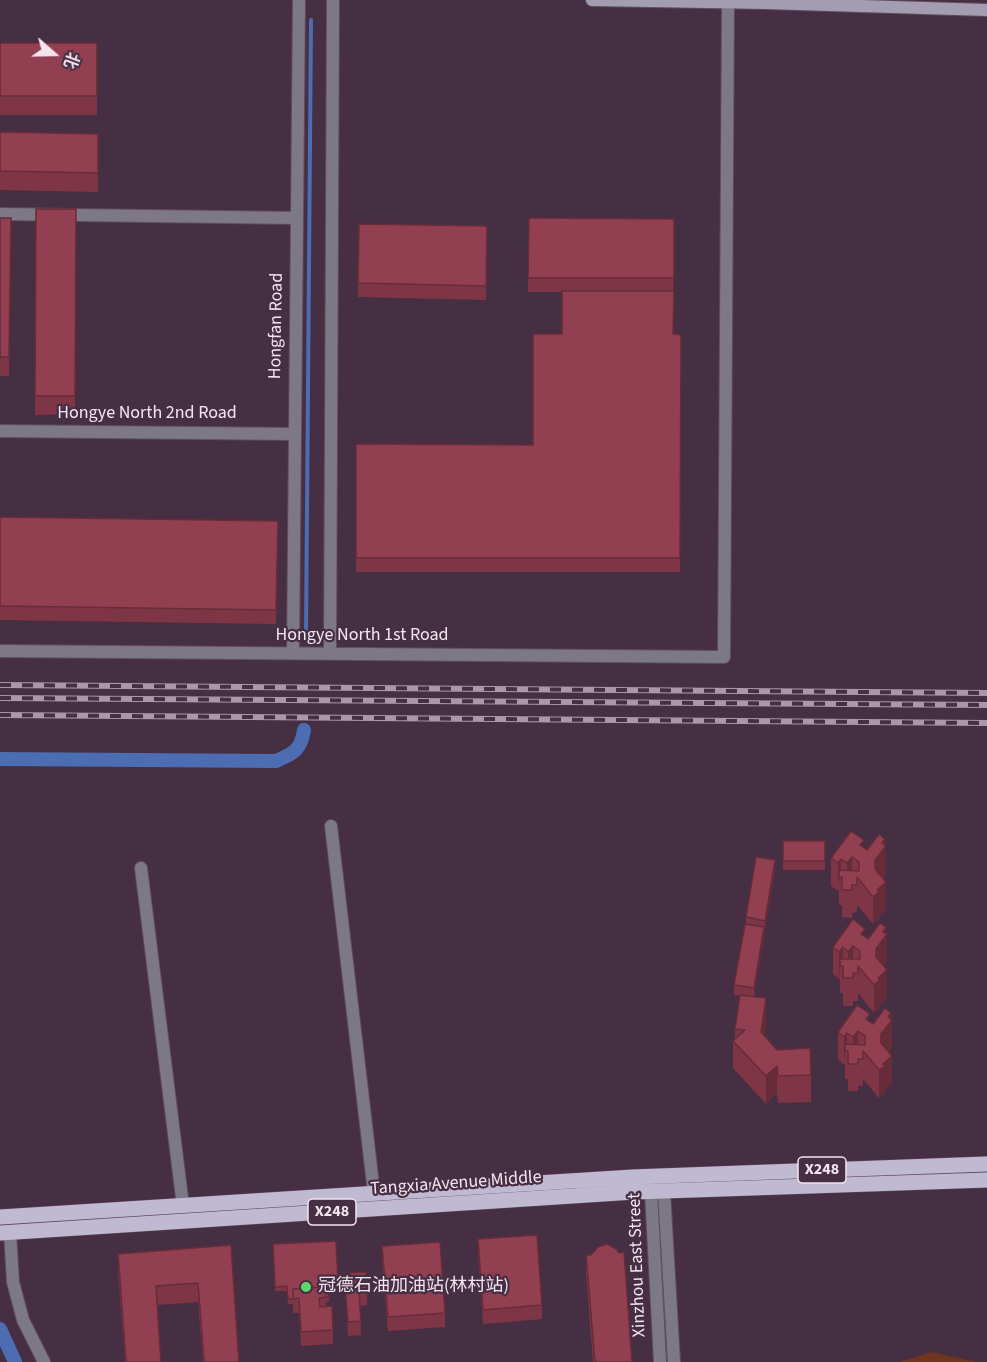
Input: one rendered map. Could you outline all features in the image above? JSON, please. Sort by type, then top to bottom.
[{"type":"main road","points":[[592,0],[987,10]]},
{"type":"main road","name":"X248","points":[[657,1176],[987,1164]]},
{"type":"main road","name":"Tangxia Avenue Middle","points":[[0,1217],[657,1176]]},
{"type":"main road","name":"X248","points":[[657,1191],[987,1180]]},
{"type":"main road","name":"Tangxia Avenue Middle","points":[[5,1233],[657,1191]]},
{"type":"street","name":"Hongfan Road","points":[[293,653],[299,0]]},
{"type":"street","points":[[330,654],[333,0]]},
{"type":"street","name":"Hongye North 1st Road","points":[[0,651],[724,657],[728,2]]},
{"type":"street","points":[[0,214],[297,218]]},
{"type":"street","name":"Hongye North 2nd Road","points":[[0,431],[294,434]]},
{"type":"street","points":[[331,826],[374,1193]]},
{"type":"street","points":[[141,868],[183,1206]]},
{"type":"street","name":"Xinzhou East Street","points":[[657,1176],[660,1362]]},
{"type":"street","name":"Xinzhou East Street","points":[[657,1191],[674,1362]]},
{"type":"street","points":[[5,1233],[13,1282],[23,1320],[44,1362]]},
{"type":"shaded area","points":[[931,1352],[977,1362],[900,1362]]},
{"type":"building","points":[[0,43],[97,43],[97,96],[0,96]]},
{"type":"building","points":[[0,132],[98,134],[98,173],[0,171]]},
{"type":"building","points":[[36,209],[76,209],[75,396],[35,396]]},
{"type":"building","points":[[0,218],[11,218],[9,357],[0,357]]},
{"type":"building","points":[[529,218],[674,219],[674,278],[528,278]]},
{"type":"building","points":[[359,224],[487,226],[486,286],[358,283]]},
{"type":"building","points":[[562,291],[674,291],[673,334],[681,335],[680,558],[356,558],[356,444],[533,445],[533,334],[562,334]]},
{"type":"building","points":[[0,517],[278,521],[276,610],[0,606]]},
{"type":"building","points":[[851,831],[864,840],[860,845],[867,850],[879,834],[885,839],[882,843],[886,846],[875,860],[875,869],[886,882],[873,897],[857,877],[857,885],[852,885],[852,890],[842,890],[842,877],[839,877],[839,870],[859,871],[859,862],[852,857],[847,863],[841,859],[838,863],[831,858]]},
{"type":"building","points":[[783,841],[825,841],[825,861],[783,861]]},
{"type":"building","points":[[756,857],[775,860],[765,921],[746,917]]},
{"type":"building","points":[[853,919],[865,929],[861,934],[868,939],[880,923],[886,927],[883,932],[887,934],[876,949],[876,957],[887,970],[874,985],[858,966],[858,973],[853,973],[853,978],[843,978],[843,966],[840,966],[840,959],[860,959],[860,951],[853,946],[848,952],[843,947],[839,952],[833,947]]},
{"type":"building","points":[[745,924],[764,927],[754,988],[734,985]]},
{"type":"building","points":[[740,995],[766,998],[761,1032],[777,1050],[810,1048],[811,1075],[778,1076],[777,1066],[766,1076],[733,1041],[745,1030],[735,1029]]},
{"type":"building","points":[[857,1005],[870,1014],[866,1019],[873,1024],[885,1008],[891,1013],[888,1017],[892,1020],[881,1034],[881,1043],[892,1056],[879,1070],[863,1051],[863,1059],[858,1059],[858,1064],[848,1064],[848,1051],[845,1051],[845,1044],[865,1045],[865,1036],[858,1031],[853,1037],[847,1033],[844,1037],[838,1032]]},
{"type":"building","points":[[537,1235],[542,1305],[483,1310],[478,1239]]},
{"type":"building","points":[[336,1241],[338,1282],[328,1282],[329,1297],[326,1297],[326,1287],[293,1289],[293,1299],[288,1299],[287,1286],[275,1287],[273,1244]]},
{"type":"building","points":[[440,1242],[445,1313],[388,1317],[382,1246]]},
{"type":"building","points":[[607,1244],[619,1253],[624,1252],[632,1362],[595,1362],[586,1255],[591,1255],[598,1247]]},
{"type":"building","points":[[231,1245],[239,1362],[204,1362],[198,1283],[156,1286],[161,1362],[126,1362],[118,1254]]},
{"type":"building","points":[[366,1272],[367,1291],[359,1292],[361,1321],[348,1322],[345,1288],[351,1288],[350,1273]]},
{"type":"building","points":[[326,1287],[326,1297],[319,1298],[320,1307],[332,1306],[333,1330],[301,1332],[299,1298],[293,1299],[293,1289]]},
{"type":"waterway","points":[[306,633],[311,20]]},
{"type":"waterway","points":[[0,759],[276,761],[296,750],[304,730]]},
{"type":"waterway","points":[[0,1329],[15,1362]]},
{"type":"railway","points":[[0,685],[987,693]]},
{"type":"railway","points":[[0,698],[987,705]]},
{"type":"railway","points":[[0,715],[987,723]]},
{"type":"place","name":"冠德石油加油站(林村站)","points":[[306,1287]]}]
